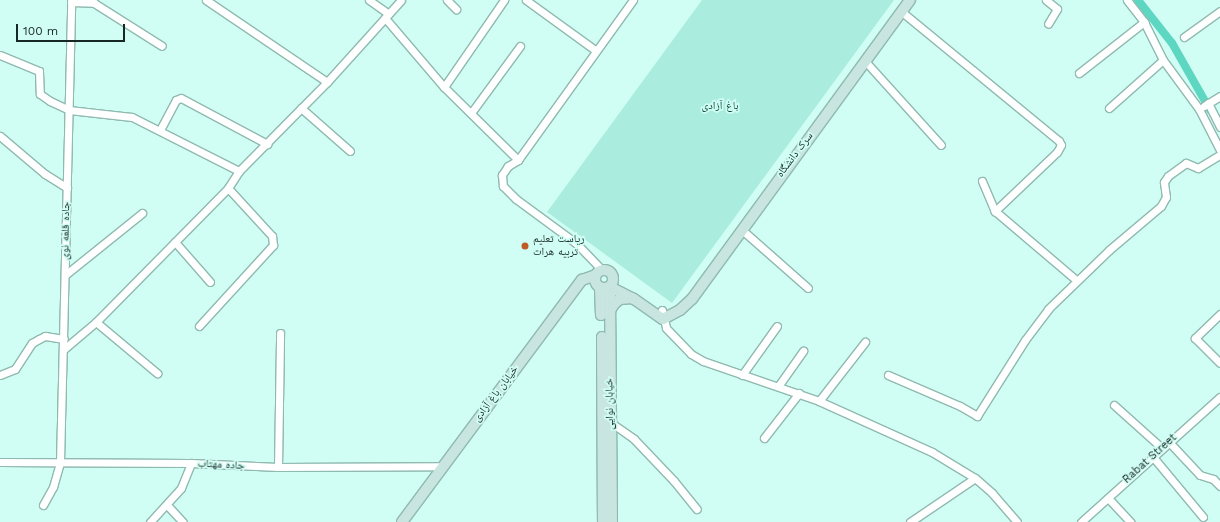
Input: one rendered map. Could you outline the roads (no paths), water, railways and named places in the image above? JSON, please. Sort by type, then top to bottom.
[{"type":"street","points":[[206,0],[327,82]]},
{"type":"street","points":[[369,0],[387,16],[444,87],[518,160]]},
{"type":"street","points":[[64,350],[96,322],[228,188],[239,171],[327,82],[401,0]]},
{"type":"street","points":[[447,0],[456,9]]},
{"type":"street","points":[[444,87],[504,0]]},
{"type":"street","points":[[526,0],[595,50]]},
{"type":"street","points":[[608,285],[612,274],[599,273],[576,243],[516,199],[503,186],[502,175],[508,166],[518,160],[583,71],[595,50],[633,0]]},
{"type":"street","name":"سرک دانشگاه","points":[[663,314],[680,310],[692,299],[741,229],[910,0]]},
{"type":"street","points":[[1046,0],[1057,9],[1048,24]]},
{"type":"street","points":[[1127,0],[1144,22],[1163,60],[1199,109],[1220,150]]},
{"type":"street","points":[[71,1],[94,3],[162,46]]},
{"type":"street","name":"جاده قلعه نوی","points":[[43,505],[53,487],[60,462],[64,350],[71,1]]},
{"type":"street","points":[[902,12],[1059,141],[1061,146],[1057,152],[995,211]]},
{"type":"street","points":[[1184,37],[1218,12],[1220,20]]},
{"type":"street","points":[[1079,73],[1144,22]]},
{"type":"street","points":[[471,113],[520,46]]},
{"type":"street","points":[[0,55],[39,71],[40,94],[69,110],[132,117],[239,171]]},
{"type":"street","points":[[1109,108],[1163,60]]},
{"type":"street","points":[[865,61],[941,145]]},
{"type":"street","points":[[1199,109],[1220,96]]},
{"type":"street","points":[[160,130],[176,100],[181,98],[267,144]]},
{"type":"street","points":[[1208,103],[1220,127]]},
{"type":"street","points":[[301,108],[350,151]]},
{"type":"street","points":[[0,136],[45,174],[67,188]]},
{"type":"street","points":[[888,375],[960,406],[978,416],[1025,340],[1048,309],[1076,280],[1161,206],[1166,197],[1164,182],[1168,176],[1186,163],[1198,168],[1220,155]]},
{"type":"street","points":[[982,181],[995,211],[1076,280]]},
{"type":"street","points":[[199,326],[273,245],[272,236],[228,188]]},
{"type":"street","points":[[65,275],[142,213]]},
{"type":"street","points":[[741,229],[808,288]]},
{"type":"street","points":[[175,242],[210,282]]},
{"type":"street","points":[[599,273],[595,282],[608,285],[663,314]]},
{"type":"street","name":"خیابان باغ آزادی","points":[[402,522],[442,466],[582,280],[599,273]]},
{"type":"street","points":[[608,285],[663,314]]},
{"type":"street","name":"خیابان نوایی","points":[[608,285],[612,522]]},
{"type":"street","name":"خیابان نوایی","points":[[603,522],[608,285]]},
{"type":"street","points":[[608,314],[614,304],[620,299],[634,299]]},
{"type":"street","points":[[663,314],[666,328],[690,354],[742,375],[779,385],[820,401],[932,452],[975,478],[1017,522]]},
{"type":"street","points":[[1220,314],[1195,338],[1220,362]]},
{"type":"street","points":[[96,322],[157,373]]},
{"type":"street","points":[[742,375],[777,326]]},
{"type":"street","points":[[278,467],[280,333]]},
{"type":"street","points":[[0,375],[16,369],[32,343],[39,339],[45,336],[64,339]]},
{"type":"street","points":[[820,401],[865,342]]},
{"type":"street","points":[[779,385],[802,352]]},
{"type":"street","points":[[764,438],[799,393]]},
{"type":"street","name":"Rabat Street","points":[[1086,520],[1162,448],[1220,397]]},
{"type":"street","points":[[1114,405],[1162,448]]},
{"type":"street","points":[[610,422],[634,439],[674,481],[697,509]]},
{"type":"street","points":[[1169,442],[1200,475],[1213,479],[1220,486]]},
{"type":"street","points":[[1153,457],[1203,517]]},
{"type":"street","name":"جاده مهتاب","points":[[0,462],[191,464],[278,467],[442,466]]},
{"type":"street","points":[[150,522],[181,488],[191,464]]},
{"type":"street","points":[[910,522],[975,478]]},
{"type":"street","points":[[1108,498],[1130,522]]},
{"type":"street","points":[[167,505],[183,522]]},
{"type":"waterway","points":[[1138,0],[1172,43],[1210,110]]},
{"type":"place","name":"ریاست تعلیم تربیه هرات","points":[[525,246]]},
{"type":"park label","name":"باغ آزادی","points":[[720,106]]}]
